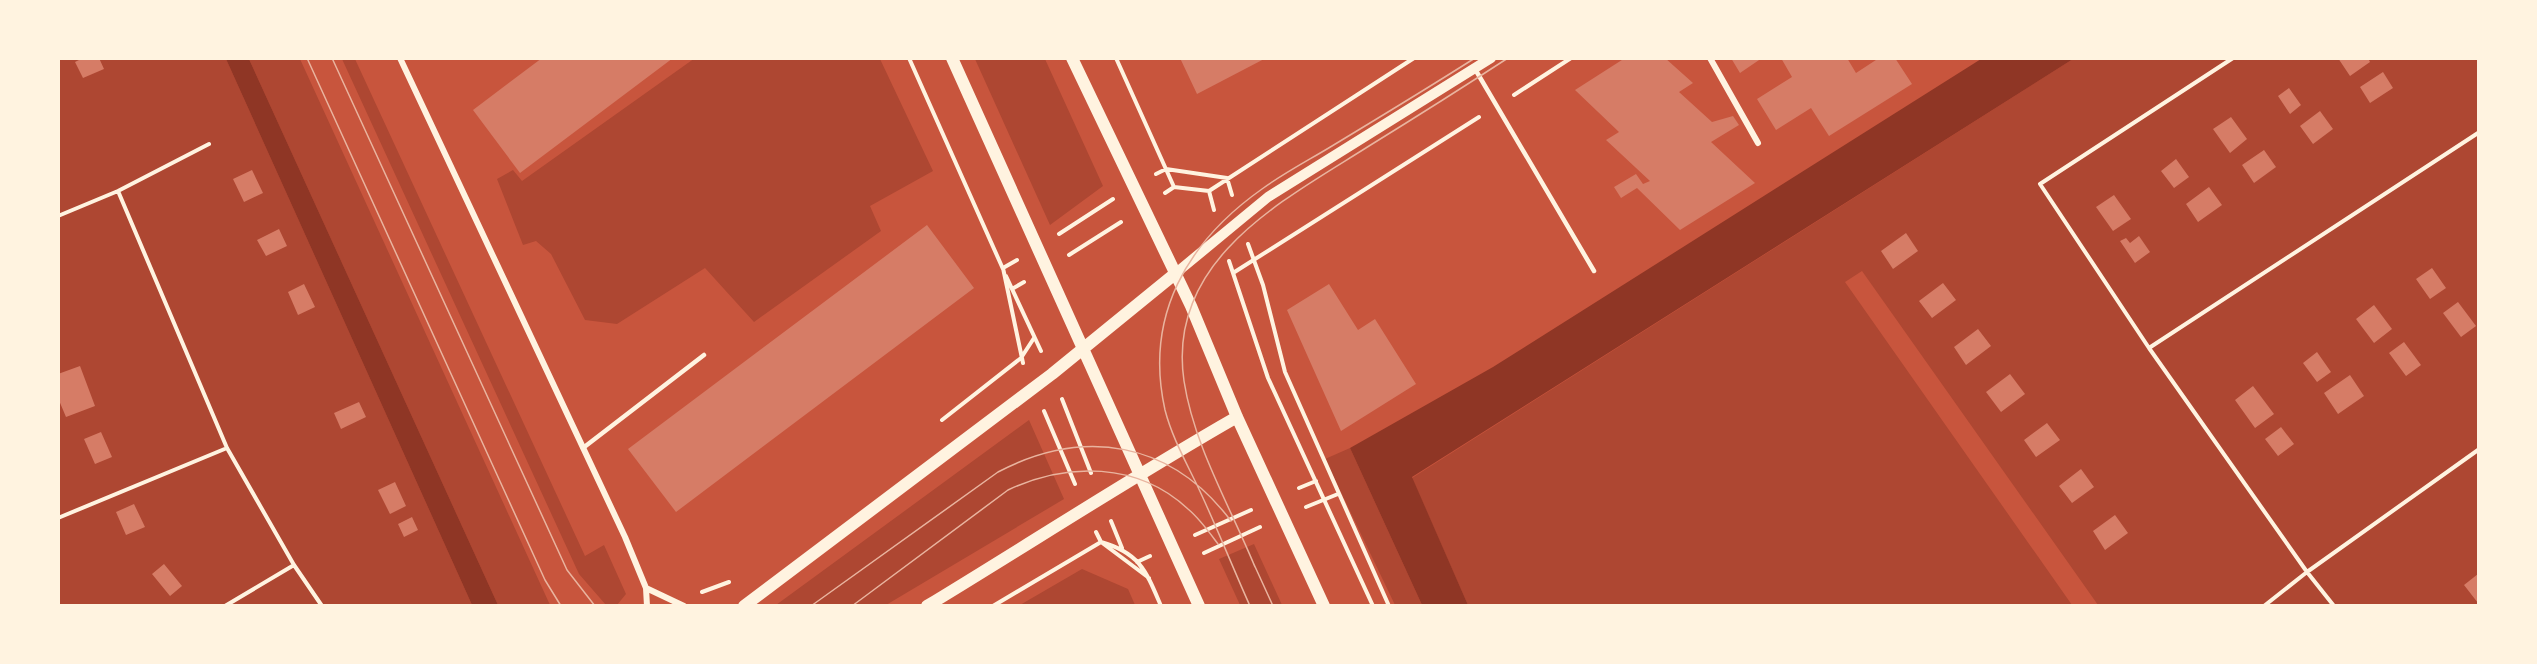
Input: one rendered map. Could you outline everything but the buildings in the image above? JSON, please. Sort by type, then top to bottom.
[{"type":"main road","points":[[952,58],[1199,606]]},
{"type":"main road","points":[[1072,58],[1132,187],[1176,273],[1237,417],[1324,606]]},
{"type":"main road","points":[[744,606],[1034,388],[1176,273]]},
{"type":"main road","points":[[927,606],[1140,474],[1237,417]]},
{"type":"street","points":[[400,58],[583,448],[646,588],[648,606]]},
{"type":"street","points":[[1176,273],[1268,197],[1491,58]]},
{"type":"street","points":[[1710,58],[1758,143]]},
{"type":"street","points":[[646,588],[684,606]]},
{"type":"lane","points":[[1475,69],[1594,271]]},
{"type":"lane","points":[[583,448],[704,355]]},
{"type":"path","points":[[909,58],[1052,374],[1122,548],[1149,578],[1161,606]]},
{"type":"path","points":[[1116,58],[1174,187]]},
{"type":"path","points":[[1012,289],[1174,187],[1209,191],[1414,58]]},
{"type":"path","points":[[1233,273],[1571,58]]},
{"type":"path","points":[[2233,58],[2040,184],[2149,348],[2307,572],[2334,606]]},
{"type":"path","points":[[2149,348],[2478,133]]},
{"type":"path","points":[[58,216],[118,191],[209,144]]},
{"type":"path","points":[[1003,268],[1132,187],[1166,169],[1227,178]]},
{"type":"path","points":[[1227,178],[1239,220],[1254,259],[1285,372],[1389,606]]},
{"type":"path","points":[[118,191],[227,448],[294,565],[322,606]]},
{"type":"path","points":[[1209,191],[1221,237],[1268,378],[1373,606]]},
{"type":"path","points":[[1003,268],[1021,358],[1101,543],[1149,578]]},
{"type":"path","points":[[1021,358],[1035,337]]},
{"type":"path","points":[[58,518],[227,448]]},
{"type":"path","points":[[2264,606],[2307,572],[2478,450]]},
{"type":"path","points":[[1137,562],[1316,481]]},
{"type":"path","points":[[1149,578],[1338,494]]},
{"type":"path","points":[[993,606],[1101,543],[1122,548]]},
{"type":"path","points":[[225,606],[294,565]]},
{"type":"shaded area","points":[[695,58],[880,59],[933,171],[870,206],[881,231],[754,322],[705,268],[617,324],[585,320],[551,254],[536,241],[523,245],[497,179],[513,170],[522,181]]},
{"type":"shaded area","points":[[58,59],[226,59],[472,605],[59,605]]},
{"type":"shaded area","points":[[226,59],[249,59],[498,605],[472,605]]},
{"type":"shaded area","points":[[249,59],[300,59],[550,605],[498,605]]},
{"type":"shaded area","points":[[342,59],[355,59],[585,556],[604,545],[626,594],[617,605],[606,605],[579,574]]},
{"type":"shaded area","points":[[975,59],[1045,59],[1103,186],[1050,225]]},
{"type":"shaded area","points":[[1981,59],[2073,59],[1412,477],[1468,605],[1422,605],[1350,448],[1493,367]]},
{"type":"shaded area","points":[[2073,59],[2478,59],[2478,605],[2098,605],[1862,271],[1845,282],[2072,605],[1468,605],[1412,478]]},
{"type":"shaded area","points":[[1029,420],[1064,499],[886,605],[776,605]]},
{"type":"shaded area","points":[[1350,448],[1422,605],[1395,605],[1325,459]]},
{"type":"shaded area","points":[[1254,544],[1282,605],[1240,605],[1219,559]]},
{"type":"shaded area","points":[[1082,569],[1128,589],[1135,605],[1020,605]]},
{"type":"tram line","points":[[307,58],[545,580],[561,606]]},
{"type":"tram line","points":[[332,58],[567,570],[595,606]]},
{"type":"tram line","points":[[1250,606],[1175,439],[1165,410],[1160,376],[1161,343],[1167,313],[1177,284],[1193,257],[1212,233],[1235,210],[1262,189],[1475,58]]},
{"type":"tram line","points":[[1255,567],[1204,452],[1189,405],[1184,381],[1183,338],[1193,300],[1212,267],[1238,238],[1268,212],[1302,188],[1508,58]]},
{"type":"tram line","points":[[811,606],[998,472],[1030,458],[1062,449],[1094,447],[1124,450],[1154,458],[1181,473],[1207,494],[1231,521]]},
{"type":"tram line","points":[[852,606],[1008,490],[1054,475],[1078,471],[1101,471],[1147,482],[1188,509],[1218,544]]},
{"type":"tram line","points":[[1252,560],[1273,606]]}]
